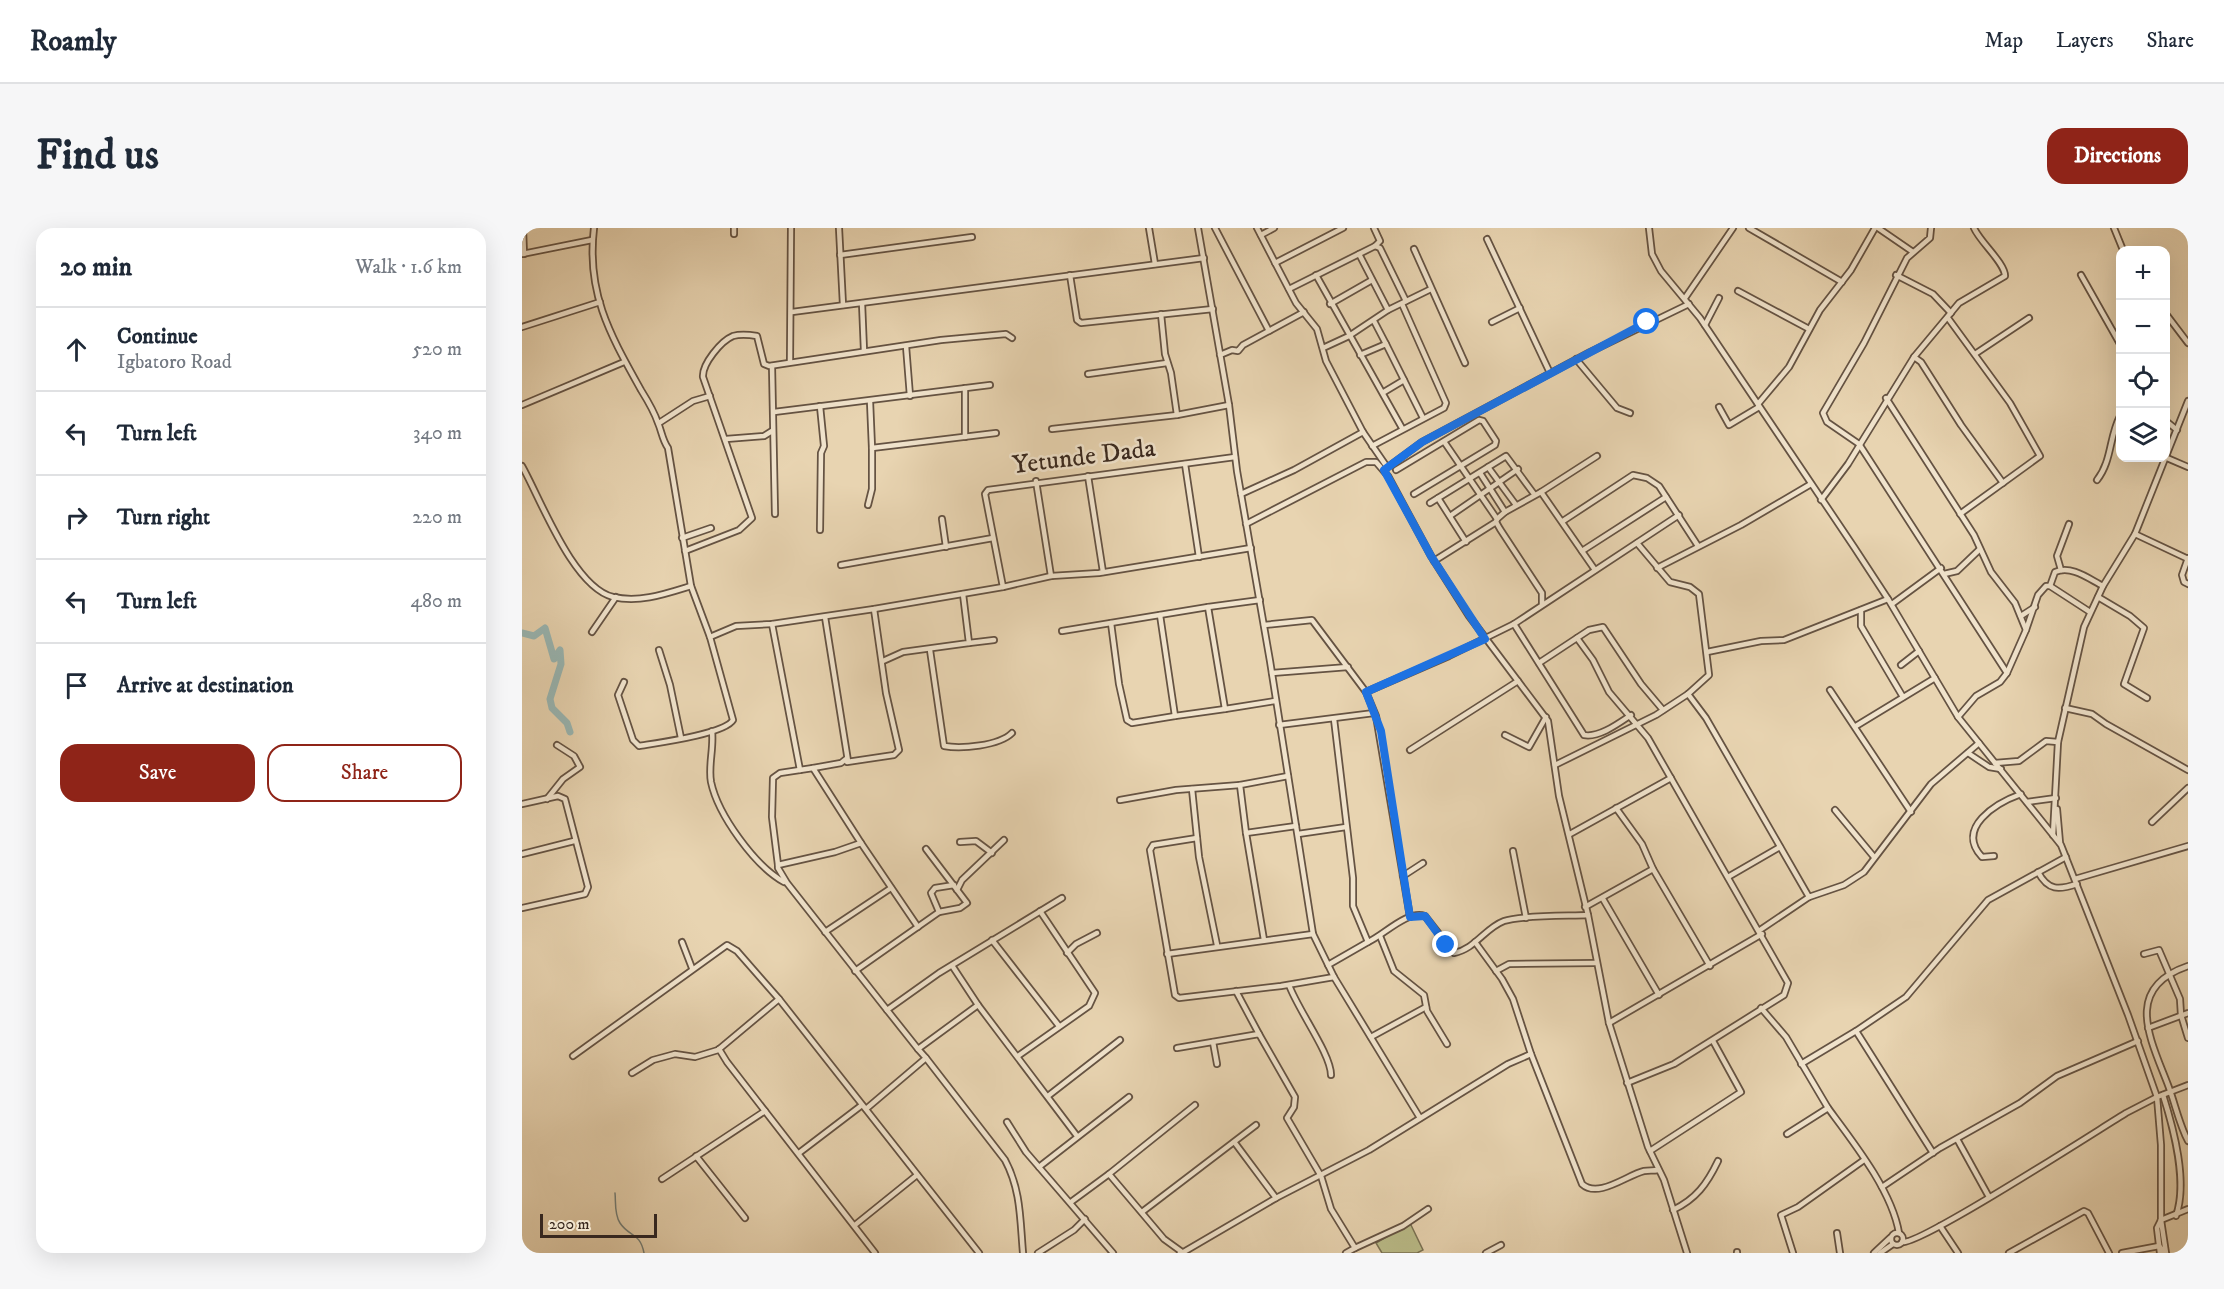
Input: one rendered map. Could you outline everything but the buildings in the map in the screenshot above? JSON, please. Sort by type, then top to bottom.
[{"type":"street","points":[[523,228],[523,254],[592,240]]},
{"type":"street","points":[[594,228],[592,240],[600,302],[609,332],[659,423],[662,439],[668,448],[674,476],[673,489],[691,586],[710,637],[733,720],[727,727],[712,731],[637,745],[618,695],[624,682]]},
{"type":"street","points":[[790,361],[791,228]]},
{"type":"street","points":[[839,228],[843,305]]},
{"type":"street","points":[[1149,228],[1155,264]]},
{"type":"street","points":[[1198,228],[1229,405],[1235,457],[1313,934],[1334,977],[1420,1118]]},
{"type":"street","points":[[1215,228],[1269,331]]},
{"type":"street","points":[[1257,228],[1289,290],[1317,329],[1331,372],[1363,432],[1386,468],[1434,561],[1485,639],[1546,717],[1560,803],[1570,834],[1609,1023],[1650,1151],[1687,1253]]},
{"type":"street","points":[[1261,235],[1274,228]]},
{"type":"street","points":[[1275,263],[1343,228]]},
{"type":"street","points":[[1289,290],[1376,246],[1380,241],[1374,228]]},
{"type":"street","points":[[1647,228],[1653,254],[1661,271],[1705,325],[1890,602],[1958,717],[2061,845]]},
{"type":"street","points":[[1685,298],[1733,228]]},
{"type":"street","points":[[1749,228],[1842,282]]},
{"type":"street","points":[[1719,407],[1729,425],[1759,406],[1789,367],[1826,300],[1842,282],[1877,228],[1913,252]]},
{"type":"street","points":[[1931,228],[1930,238],[1913,252],[1896,275],[1864,343],[1823,413],[1827,422],[1859,444],[2007,673]]},
{"type":"street","points":[[1821,500],[1848,464],[1886,398],[1914,357],[1959,303],[2006,274],[1974,228]]},
{"type":"street","points":[[2114,228],[2121,246]]},
{"type":"street","points":[[840,255],[972,237]]},
{"type":"street","points":[[1487,239],[1550,373]]},
{"type":"street","points":[[1372,446],[1402,428],[1444,408],[1446,397],[1384,255],[1376,246]]},
{"type":"street","points":[[1413,249],[1466,363]]},
{"type":"street","points":[[1359,254],[1388,310]]},
{"type":"street","points":[[792,312],[1204,258]]},
{"type":"street","points":[[1070,275],[1077,320],[1081,323],[1213,309]]},
{"type":"street","points":[[1316,275],[1330,304],[1384,392],[1402,428]]},
{"type":"street","points":[[1896,275],[1933,294],[2010,404],[2040,456],[1960,514]]},
{"type":"street","points":[[2081,275],[2116,335]]},
{"type":"street","points":[[1330,304],[1372,280]]},
{"type":"street","points":[[1323,348],[1349,336],[1388,310],[1431,289]]},
{"type":"street","points":[[1738,291],[1809,329]]},
{"type":"street","points":[[1705,325],[1719,298]]},
{"type":"street","points":[[522,327],[600,302]]},
{"type":"street","points":[[861,303],[864,351]]},
{"type":"street","points":[[1386,468],[1422,442],[1576,359],[1689,304]]},
{"type":"street","points":[[1492,322],[1520,308]]},
{"type":"street","points":[[1220,355],[1232,350],[1238,351],[1243,345],[1304,312]]},
{"type":"street","points":[[1161,314],[1177,415]]},
{"type":"street","points":[[1975,354],[2029,318]]},
{"type":"street","points":[[1374,321],[1423,418]]},
{"type":"street","points":[[2170,321],[2188,342]]},
{"type":"street","points":[[685,551],[740,530],[752,518],[702,370],[730,338],[737,335],[757,336],[764,363],[772,366],[790,361],[988,336],[1006,334],[1012,338]]},
{"type":"street","points":[[1360,355],[1386,344]]},
{"type":"street","points":[[906,346],[910,396]]},
{"type":"street","points":[[1914,357],[1921,362],[1961,425],[2003,483]]},
{"type":"street","points":[[1576,359],[1617,408],[1630,413]]},
{"type":"street","points":[[522,405],[624,362]]},
{"type":"street","points":[[1088,374],[1167,363]]},
{"type":"street","points":[[772,366],[775,514]]},
{"type":"street","points":[[1384,392],[1404,381]]},
{"type":"street","points":[[774,412],[990,385]]},
{"type":"street","points":[[965,388],[965,437]]},
{"type":"street","points":[[659,423],[693,402],[710,396]]},
{"type":"street","points":[[1886,398],[1978,541],[1980,549],[2021,616],[2026,630]]},
{"type":"street","points":[[868,505],[872,489],[870,401]]},
{"type":"street","points":[[2170,450],[2188,401]]},
{"type":"street","points":[[1052,429],[1177,415],[1229,405]]},
{"type":"street","points":[[820,406],[824,446],[821,453],[820,530]]},
{"type":"street","points":[[1396,470],[1479,420],[1496,441],[1495,444],[1460,467],[1414,494]]},
{"type":"street","points":[[2170,424],[2177,430]]},
{"type":"street","points":[[2097,480],[2106,470],[2111,440],[2116,428]]},
{"type":"street","points":[[726,439],[764,436],[772,431]]},
{"type":"street","points":[[1241,494],[1294,470],[1363,432]]},
{"type":"street","points":[[872,448],[996,433]]},
{"type":"street","points":[[1444,443],[1542,593],[1542,604]]},
{"type":"street","points":[[1430,503],[1506,456],[1518,469],[1534,494]]},
{"type":"street","points":[[1434,561],[1497,521],[1505,512],[1597,456]]},
{"type":"street","name":"Yetunde Dada","points":[[993,538],[985,492],[988,489],[1235,457]]},
{"type":"street","points":[[2170,459],[2188,467]]},
{"type":"street","points":[[1246,524],[1366,462],[1376,462],[1386,468]]},
{"type":"street","points":[[2053,835],[2058,742],[2078,648],[2090,612],[2135,534],[2165,462]]},
{"type":"street","points":[[1185,464],[1199,557]]},
{"type":"street","points":[[522,466],[576,566],[593,585],[616,597],[652,597],[691,586]]},
{"type":"street","points":[[1488,467],[1516,505]]},
{"type":"street","points":[[1450,516],[1518,469]]},
{"type":"street","points":[[1479,473],[1505,512]]},
{"type":"street","points":[[1563,520],[1633,475],[1652,480],[1698,546]]},
{"type":"street","points":[[1089,476],[1103,572]]},
{"type":"street","points":[[1036,481],[1052,576]]},
{"type":"street","points":[[1657,568],[1741,525],[1811,484]]},
{"type":"street","points":[[1541,492],[1563,520],[1595,570]]},
{"type":"street","points":[[1582,550],[1666,497]]},
{"type":"street","points":[[1438,498],[1466,542]]},
{"type":"street","points":[[1366,692],[1514,624],[1678,515]]},
{"type":"street","points":[[942,519],[946,547]]},
{"type":"street","points":[[2061,570],[2057,556],[2069,524]]},
{"type":"street","points":[[682,538],[711,528]]},
{"type":"street","points":[[2135,534],[2188,558],[2182,576],[2184,582],[2188,584]]},
{"type":"street","points":[[841,565],[993,538],[1004,587]]},
{"type":"street","points":[[1555,765],[1663,710],[1688,694],[1709,675],[1699,594],[1690,587],[1670,582],[1637,543]]},
{"type":"street","points":[[710,637],[736,626],[825,617],[1004,587],[1052,576],[1103,572],[1251,548]]},
{"type":"street","points":[[1944,574],[1957,571],[1980,549]]},
{"type":"street","points":[[1707,652],[1761,641],[1784,640],[1860,610],[1890,602],[1941,568]]},
{"type":"street","points":[[2050,586],[2055,572],[2061,570],[2074,571],[2103,586]]},
{"type":"street","points":[[1958,717],[1976,696],[2000,682],[2007,673],[2038,595],[2046,586],[2050,586],[2090,612]]},
{"type":"street","points":[[1542,593],[1554,597]]},
{"type":"street","points":[[963,594],[969,643]]},
{"type":"street","points":[[592,632],[616,597]]},
{"type":"street","points":[[2098,597],[2143,626],[2144,630],[2124,684],[2146,698]]},
{"type":"street","points":[[1062,631],[1260,600]]},
{"type":"street","points":[[1208,607],[1225,709]]},
{"type":"street","points":[[2021,616],[2035,607]]},
{"type":"street","points":[[874,609],[886,693],[899,750],[894,755],[780,773],[773,778],[772,817],[778,865],[787,883],[1005,1160],[1019,1194],[1023,1253]]},
{"type":"street","points":[[1860,610],[1861,626],[1903,697]]},
{"type":"street","points":[[1160,615],[1174,716]]},
{"type":"street","points":[[825,617],[832,674],[847,740],[848,761],[846,759],[843,762]]},
{"type":"street","points":[[1264,626],[1312,620],[1366,692],[1381,731],[1410,917]]},
{"type":"street","points":[[1111,623],[1119,684],[1127,720],[1132,723],[1275,701]]},
{"type":"street","points":[[772,624],[800,770]]},
{"type":"street","points":[[1514,624],[1586,736],[1607,730],[1631,715]]},
{"type":"street","points":[[1539,663],[1589,630],[1603,627],[1641,684],[1663,710]]},
{"type":"street","points":[[1577,638],[1593,660],[1609,692],[1639,724],[1788,982],[1784,995],[1713,1041],[1667,1067],[1627,1083]]},
{"type":"street","points":[[883,661],[903,652],[994,640]]},
{"type":"street","points":[[659,650],[670,685],[681,738]]},
{"type":"street","points":[[930,650],[944,746],[969,746],[995,741],[1012,732]]},
{"type":"street","points":[[1901,665],[1919,651]]},
{"type":"street","points":[[1272,673],[1348,667]]},
{"type":"street","points":[[1856,726],[1935,678]]},
{"type":"street","points":[[1410,750],[1518,681]]},
{"type":"street","points":[[1830,690],[1911,812]]},
{"type":"street","points":[[1688,694],[1706,718],[1809,897]]},
{"type":"street","points":[[2065,708],[2092,714],[2188,770]]},
{"type":"street","points":[[1279,725],[1374,713]]},
{"type":"street","points":[[1505,735],[1529,747],[1546,717]]},
{"type":"street","points":[[1334,719],[1353,878],[1353,906],[1368,942]]},
{"type":"street","points":[[712,731],[711,781],[717,799],[741,843],[766,868],[787,883]]},
{"type":"street","points":[[1995,763],[2019,761],[2046,741],[2058,742]]},
{"type":"street","points":[[1609,1023],[1710,966],[1809,897],[1854,880],[1864,872],[1938,777],[1979,743]]},
{"type":"street","points":[[547,799],[563,779],[580,767],[574,756],[557,745]]},
{"type":"street","points":[[1968,753],[1989,767],[2001,770]]},
{"type":"street","points":[[813,768],[918,927]]},
{"type":"street","points":[[1120,800],[1192,789],[1240,785],[1288,776]]},
{"type":"street","points":[[1570,834],[1671,778]]},
{"type":"street","points":[[1240,785],[1264,940]]},
{"type":"street","points":[[2152,822],[2188,788]]},
{"type":"street","points":[[1192,789],[1197,838],[1217,945]]},
{"type":"street","points":[[1994,856],[1982,857],[1977,852],[1974,829],[1987,813],[2020,794]]},
{"type":"street","points":[[522,804],[561,796],[566,800],[574,841],[588,891],[522,908]]},
{"type":"street","points":[[2027,802],[2056,798]]},
{"type":"street","points":[[2056,807],[2061,845],[2138,1041],[2157,1097],[2161,1145],[2161,1220],[2165,1253]]},
{"type":"street","points":[[1616,808],[1642,844],[1653,869],[1710,966]]},
{"type":"street","points":[[1835,810],[1874,857]]},
{"type":"street","points":[[1246,833],[1296,826]]},
{"type":"street","points":[[1298,834],[1346,827]]},
{"type":"street","points":[[1197,838],[1153,845],[1150,850],[1173,992],[1177,997],[1289,985],[1334,977]]},
{"type":"street","points":[[939,912],[931,893],[935,888],[955,887],[1004,840]]},
{"type":"street","points":[[522,854],[574,841]]},
{"type":"street","points":[[960,842],[976,841],[992,854]]},
{"type":"street","points":[[778,865],[835,852],[861,843]]},
{"type":"street","points":[[2038,872],[2047,886],[2063,889],[2076,882],[2188,846]]},
{"type":"street","points":[[1728,877],[1780,848]]},
{"type":"street","points":[[855,971],[939,912],[965,906],[966,899],[926,849]]},
{"type":"street","points":[[1513,851],[1526,918]]},
{"type":"street","points":[[1801,1064],[1906,997],[1988,900],[2066,857]]},
{"type":"street","points":[[1403,876],[1423,863]]},
{"type":"street","points":[[1585,907],[1653,869]]},
{"type":"street","points":[[825,932],[891,888]]},
{"type":"street","points":[[886,1010],[939,973],[954,967],[992,940],[1062,898]]},
{"type":"street","points":[[1603,899],[1659,995]]},
{"type":"street","points":[[1018,1056],[1089,1005],[1095,993],[1040,911]]},
{"type":"street","points":[[1328,965],[1410,917],[1425,916],[1454,953],[1475,942],[1500,923],[1526,918],[1588,915]]},
{"type":"street","points":[[1067,953],[1076,944],[1097,933]]},
{"type":"street","points":[[1167,954],[1217,945],[1313,934]]},
{"type":"street","points":[[1380,936],[1394,971],[1418,987],[1424,995],[1426,1007],[1447,1044]]},
{"type":"street","points":[[992,940],[1059,1026]]},
{"type":"street","points":[[682,942],[692,968]]},
{"type":"street","points":[[1475,942],[1513,999],[1531,1054],[1584,1186],[1596,1189],[1644,1171],[1658,1170]]},
{"type":"street","points":[[573,1056],[692,968],[729,945],[779,999],[979,1253]]},
{"type":"street","points":[[2144,954],[2159,950],[2182,1006],[2181,1015],[2188,1038]]},
{"type":"street","points":[[1496,971],[1509,964],[1595,963]]},
{"type":"street","points":[[2188,966],[2169,973],[2149,998],[2145,1008],[2148,1028],[2188,1141]]},
{"type":"street","points":[[954,967],[978,1005],[1077,1136]]},
{"type":"street","points":[[1289,985],[1303,1018],[1324,1053],[1331,1075]]},
{"type":"street","points":[[1236,991],[1295,1098],[1294,1107],[1287,1118],[1321,1176],[1331,1209],[1355,1248]]},
{"type":"street","points":[[632,1073],[652,1060],[675,1054],[695,1057],[719,1049],[779,999]]},
{"type":"street","points":[[918,1049],[978,1005]]},
{"type":"street","points":[[1371,1037],[1426,1007]]},
{"type":"street","points":[[1761,1008],[1786,1037],[1828,1108],[1882,1187],[1896,1218],[1902,1242]]},
{"type":"street","points":[[2148,1028],[2188,1013]]},
{"type":"street","points":[[1856,1031],[1934,1152]]},
{"type":"street","points":[[1177,1048],[1260,1034]]},
{"type":"street","points":[[1048,1096],[1120,1040]]},
{"type":"street","points":[[1650,1151],[1663,1145],[1741,1092],[1713,1041]]},
{"type":"street","points":[[1882,1187],[1934,1152],[2020,1103],[2057,1076],[2138,1041]]},
{"type":"street","points":[[1212,1042],[1217,1064]]},
{"type":"street","points":[[719,1049],[855,1225],[874,1253]]},
{"type":"street","points":[[1109,1174],[1164,1239],[1181,1253],[1276,1198],[1369,1150],[1508,1064],[1531,1054]]},
{"type":"street","points":[[799,1153],[864,1107],[926,1058]]},
{"type":"street","points":[[1880,1253],[1902,1242],[1912,1242],[2157,1097],[2171,1094],[2188,1085]]},
{"type":"street","points":[[2163,1095],[2184,1173],[2183,1204],[2176,1216]]},
{"type":"street","points":[[1039,1167],[1129,1097]]},
{"type":"street","points":[[1071,1202],[1195,1105]]},
{"type":"street","points":[[1787,1134],[1828,1108]]},
{"type":"street","points":[[662,1179],[765,1111]]},
{"type":"street","points":[[1007,1122],[1016,1138],[1039,1167],[1113,1253]]},
{"type":"street","points":[[1142,1212],[1256,1125]]},
{"type":"street","points":[[1957,1139],[1989,1197]]},
{"type":"street","points":[[1235,1143],[1276,1198]]},
{"type":"street","points":[[696,1156],[745,1218]]},
{"type":"street","points":[[1793,1253],[1780,1215],[1798,1207],[1864,1160]]},
{"type":"street","points":[[1673,1210],[1691,1200],[1702,1190],[1718,1161]]},
{"type":"street","points":[[855,1225],[917,1175]]},
{"type":"street","points":[[1346,1253],[1403,1226],[1428,1209]]},
{"type":"street","points":[[2160,1253],[2157,1228],[2161,1220],[2176,1216],[2188,1209]]},
{"type":"street","points":[[2009,1253],[2084,1211],[2088,1213],[2109,1253]]},
{"type":"street","points":[[1038,1253],[1074,1230],[1085,1219]]},
{"type":"street","points":[[1940,1226],[1958,1253]]},
{"type":"street","points":[[1837,1233],[1840,1253]]},
{"type":"street","points":[[1874,1253],[1894,1233],[1899,1233]]},
{"type":"street","points":[[1890,1238],[1901,1253]]},
{"type":"street","points":[[1486,1253],[1501,1245]]},
{"type":"street","points":[[2122,1253],[2159,1246]]},
{"type":"street","points":[[2159,1246],[2165,1253]]},
{"type":"green space","points":[[1410,1223],[1423,1250],[1417,1253],[1382,1253],[1376,1243]]},
{"type":"waterway","points":[[522,633],[534,636],[545,628],[554,659],[560,650],[561,664],[550,699],[552,708],[567,723],[570,732]]},
{"type":"waterway","points":[[615,1193],[618,1219],[623,1227],[640,1241],[644,1253]]},
{"type":"route","points":[[1446,945],[1425,916],[1420,914],[1410,917],[1381,731],[1366,692],[1485,639],[1431,556],[1384,470],[1398,457],[1422,442],[1647,322]]}]
